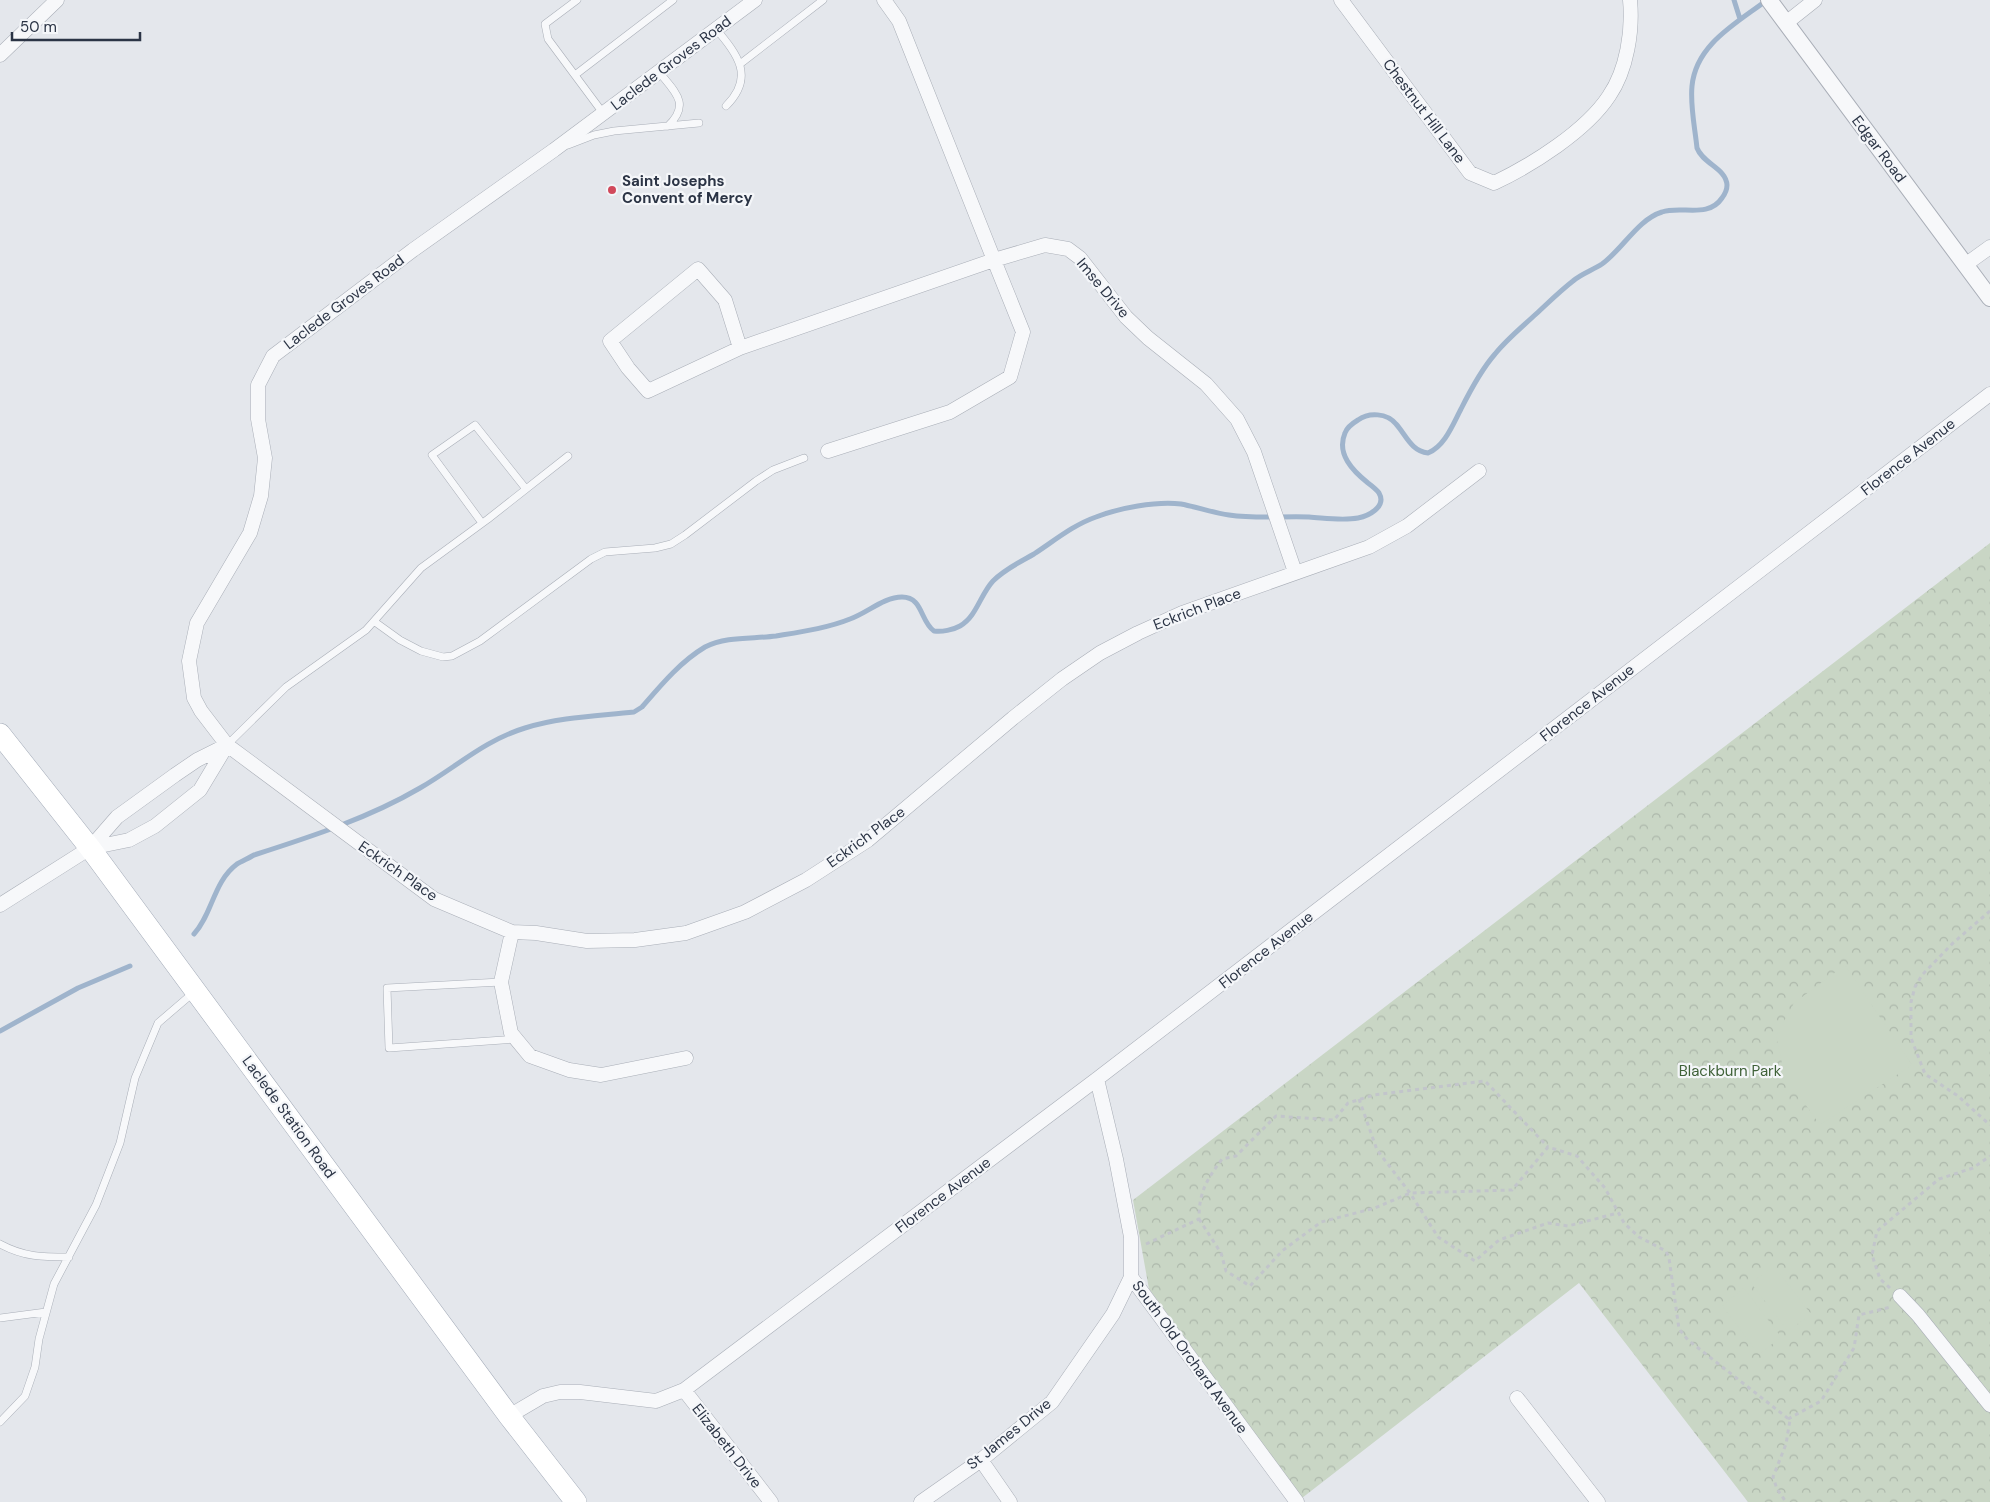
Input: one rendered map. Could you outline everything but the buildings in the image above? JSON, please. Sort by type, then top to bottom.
[{"type":"main road","name":"Laclede Station Road","points":[[0,734],[90,848],[509,1416],[576,1502]]},
{"type":"street","points":[[0,55],[57,0]]},
{"type":"street","name":"Laclede Groves Road","points":[[227,745],[201,711],[194,698],[189,661],[197,623],[250,533],[261,496],[265,458],[258,419],[258,385],[273,356],[413,250],[554,150],[755,0]]},
{"type":"street","points":[[828,450],[950,412],[1010,377],[1023,332],[899,20],[884,0]]},
{"type":"street","name":"Chestnut Hill Lane","points":[[1341,0],[1470,173],[1494,183],[1558,145],[1589,118],[1610,96],[1621,71],[1630,37],[1632,17],[1630,0]]},
{"type":"street","points":[[1786,23],[1815,0]]},
{"type":"street","name":"Edgar Road","points":[[1772,3],[1990,298]]},
{"type":"street","name":"Imse Drive","points":[[994,260],[1045,245],[1068,249],[1080,258],[1126,317],[1148,338],[1206,384],[1237,419],[1254,452],[1295,572]]},
{"type":"street","points":[[1965,265],[1990,246]]},
{"type":"street","points":[[740,348],[725,300],[698,269],[610,341],[628,368],[648,391],[740,348],[994,260]]},
{"type":"street","name":"Florence Avenue","points":[[509,1416],[543,1396],[560,1392],[580,1392],[656,1401],[684,1390],[1097,1079],[1990,394]]},
{"type":"street","name":"Eckrich Place","points":[[227,745],[434,898],[512,932],[536,933],[586,941],[635,940],[686,933],[745,912],[806,880],[868,840],[1013,718],[1062,679],[1100,653],[1182,613],[1369,547],[1408,526],[1480,471]]},
{"type":"street","points":[[90,848],[129,840],[154,826],[200,790],[227,745]]},
{"type":"street","points":[[0,905],[90,848],[117,816],[197,760],[227,745]]},
{"type":"street","points":[[512,932],[501,982],[511,1033],[530,1056],[569,1070],[601,1074],[686,1058]]},
{"type":"street","name":"South Old Orchard Avenue","points":[[1097,1079],[1116,1159],[1131,1237],[1131,1277],[1293,1501]]},
{"type":"street","name":"St James Drive","points":[[921,1502],[981,1460],[1052,1402],[1106,1325],[1131,1277]]},
{"type":"street","points":[[1900,1296],[1918,1315],[1990,1405]]},
{"type":"street","name":"Elizabeth Drive","points":[[684,1390],[770,1502]]},
{"type":"street","points":[[1517,1398],[1598,1502]]},
{"type":"street","points":[[981,1460],[1010,1502]]},
{"type":"lane","points":[[577,0],[545,24],[548,39],[603,113]]},
{"type":"lane","points":[[575,75],[673,0]]},
{"type":"lane","points":[[740,64],[823,0]]},
{"type":"lane","points":[[716,29],[736,52],[740,64],[739,89],[726,106]]},
{"type":"lane","points":[[659,72],[679,100],[681,110],[677,118],[668,126]]},
{"type":"lane","points":[[554,150],[594,135],[614,131],[699,123]]},
{"type":"lane","points":[[482,523],[432,455],[475,424],[526,489]]},
{"type":"lane","points":[[227,745],[242,733],[270,701],[286,687],[348,644],[375,622],[421,568],[568,456]]},
{"type":"lane","points":[[375,622],[400,640],[421,651],[442,657],[452,656],[480,640],[591,559],[605,552],[655,548],[672,544],[756,480],[773,470],[804,458]]},
{"type":"lane","points":[[501,982],[387,988],[389,1048],[516,1040]]},
{"type":"lane","points":[[0,1422],[25,1396],[35,1367],[38,1339],[54,1284],[96,1205],[120,1143],[135,1078],[158,1023],[195,991]]},
{"type":"lane","points":[[0,1244],[15,1252],[41,1258],[69,1257]]},
{"type":"lane","points":[[0,1318],[46,1312]]},
{"type":"path","points":[[1990,911],[1952,944],[1922,975],[1915,987],[1911,1002],[1911,1038],[1925,1074],[1958,1096],[1990,1125]]},
{"type":"path","points":[[1548,1147],[1512,1190],[1410,1193],[1375,1208],[1321,1222],[1282,1251],[1250,1286],[1226,1271],[1221,1253],[1199,1219],[1199,1200],[1205,1183],[1222,1159],[1236,1156],[1276,1116],[1334,1120],[1348,1103],[1374,1095],[1485,1081],[1548,1147],[1577,1156],[1606,1188],[1624,1223],[1639,1237],[1666,1251],[1669,1258],[1679,1329],[1688,1340],[1789,1420]]},
{"type":"path","points":[[1360,1099],[1377,1150],[1410,1193],[1438,1237],[1474,1261],[1499,1240],[1548,1223],[1568,1226],[1618,1213]]},
{"type":"path","points":[[1789,1420],[1821,1401],[1854,1348],[1859,1315],[1891,1308],[1900,1296],[1880,1279],[1872,1255],[1877,1230],[1939,1180],[1973,1168],[1990,1156]]},
{"type":"path","points":[[1132,1250],[1199,1219]]},
{"type":"path","points":[[1786,1502],[1777,1490],[1772,1477],[1786,1444],[1789,1420]]},
{"type":"green space","name":"Blackburn Park","points":[[1990,543],[1990,1502],[1748,1502],[1579,1283],[1302,1498],[1149,1289],[1133,1200]]},
{"type":"green space","points":[[1845,965],[1912,1065],[1820,1125],[1796,1091],[1782,1063],[1776,1036],[1794,1003]]},
{"type":"green space","points":[[1774,1266],[1811,1314],[1788,1331],[1751,1283]]},
{"type":"green space","points":[[1744,1288],[1781,1337],[1759,1354],[1722,1306]]},
{"type":"waterway","points":[[1734,0],[1740,19]]},
{"type":"waterway","points":[[194,934],[205,917],[223,880],[237,864],[254,855],[360,818],[401,799],[483,747],[510,733],[552,721],[634,712],[642,707],[671,674],[687,660],[713,643],[731,639],[776,636],[823,627],[856,616],[882,602],[902,597],[909,598],[918,605],[929,627],[934,631],[954,629],[966,622],[993,581],[1008,569],[1079,524],[1126,508],[1171,503],[1239,516],[1340,519],[1358,518],[1371,513],[1379,507],[1381,498],[1379,493],[1352,467],[1344,455],[1343,441],[1350,425],[1362,417],[1372,415],[1383,416],[1392,420],[1417,449],[1428,453],[1434,450],[1448,434],[1472,387],[1490,360],[1510,338],[1563,289],[1610,258],[1645,221],[1653,216],[1669,210],[1702,210],[1716,204],[1722,198],[1727,189],[1726,179],[1719,170],[1704,158],[1697,148],[1692,101],[1695,71],[1701,58],[1720,36],[1767,0]]},
{"type":"waterway","points":[[0,1031],[78,988],[130,966]]},
{"type":"place","name":"Saint Josephs Convent of Mercy","points":[[612,190]]}]
